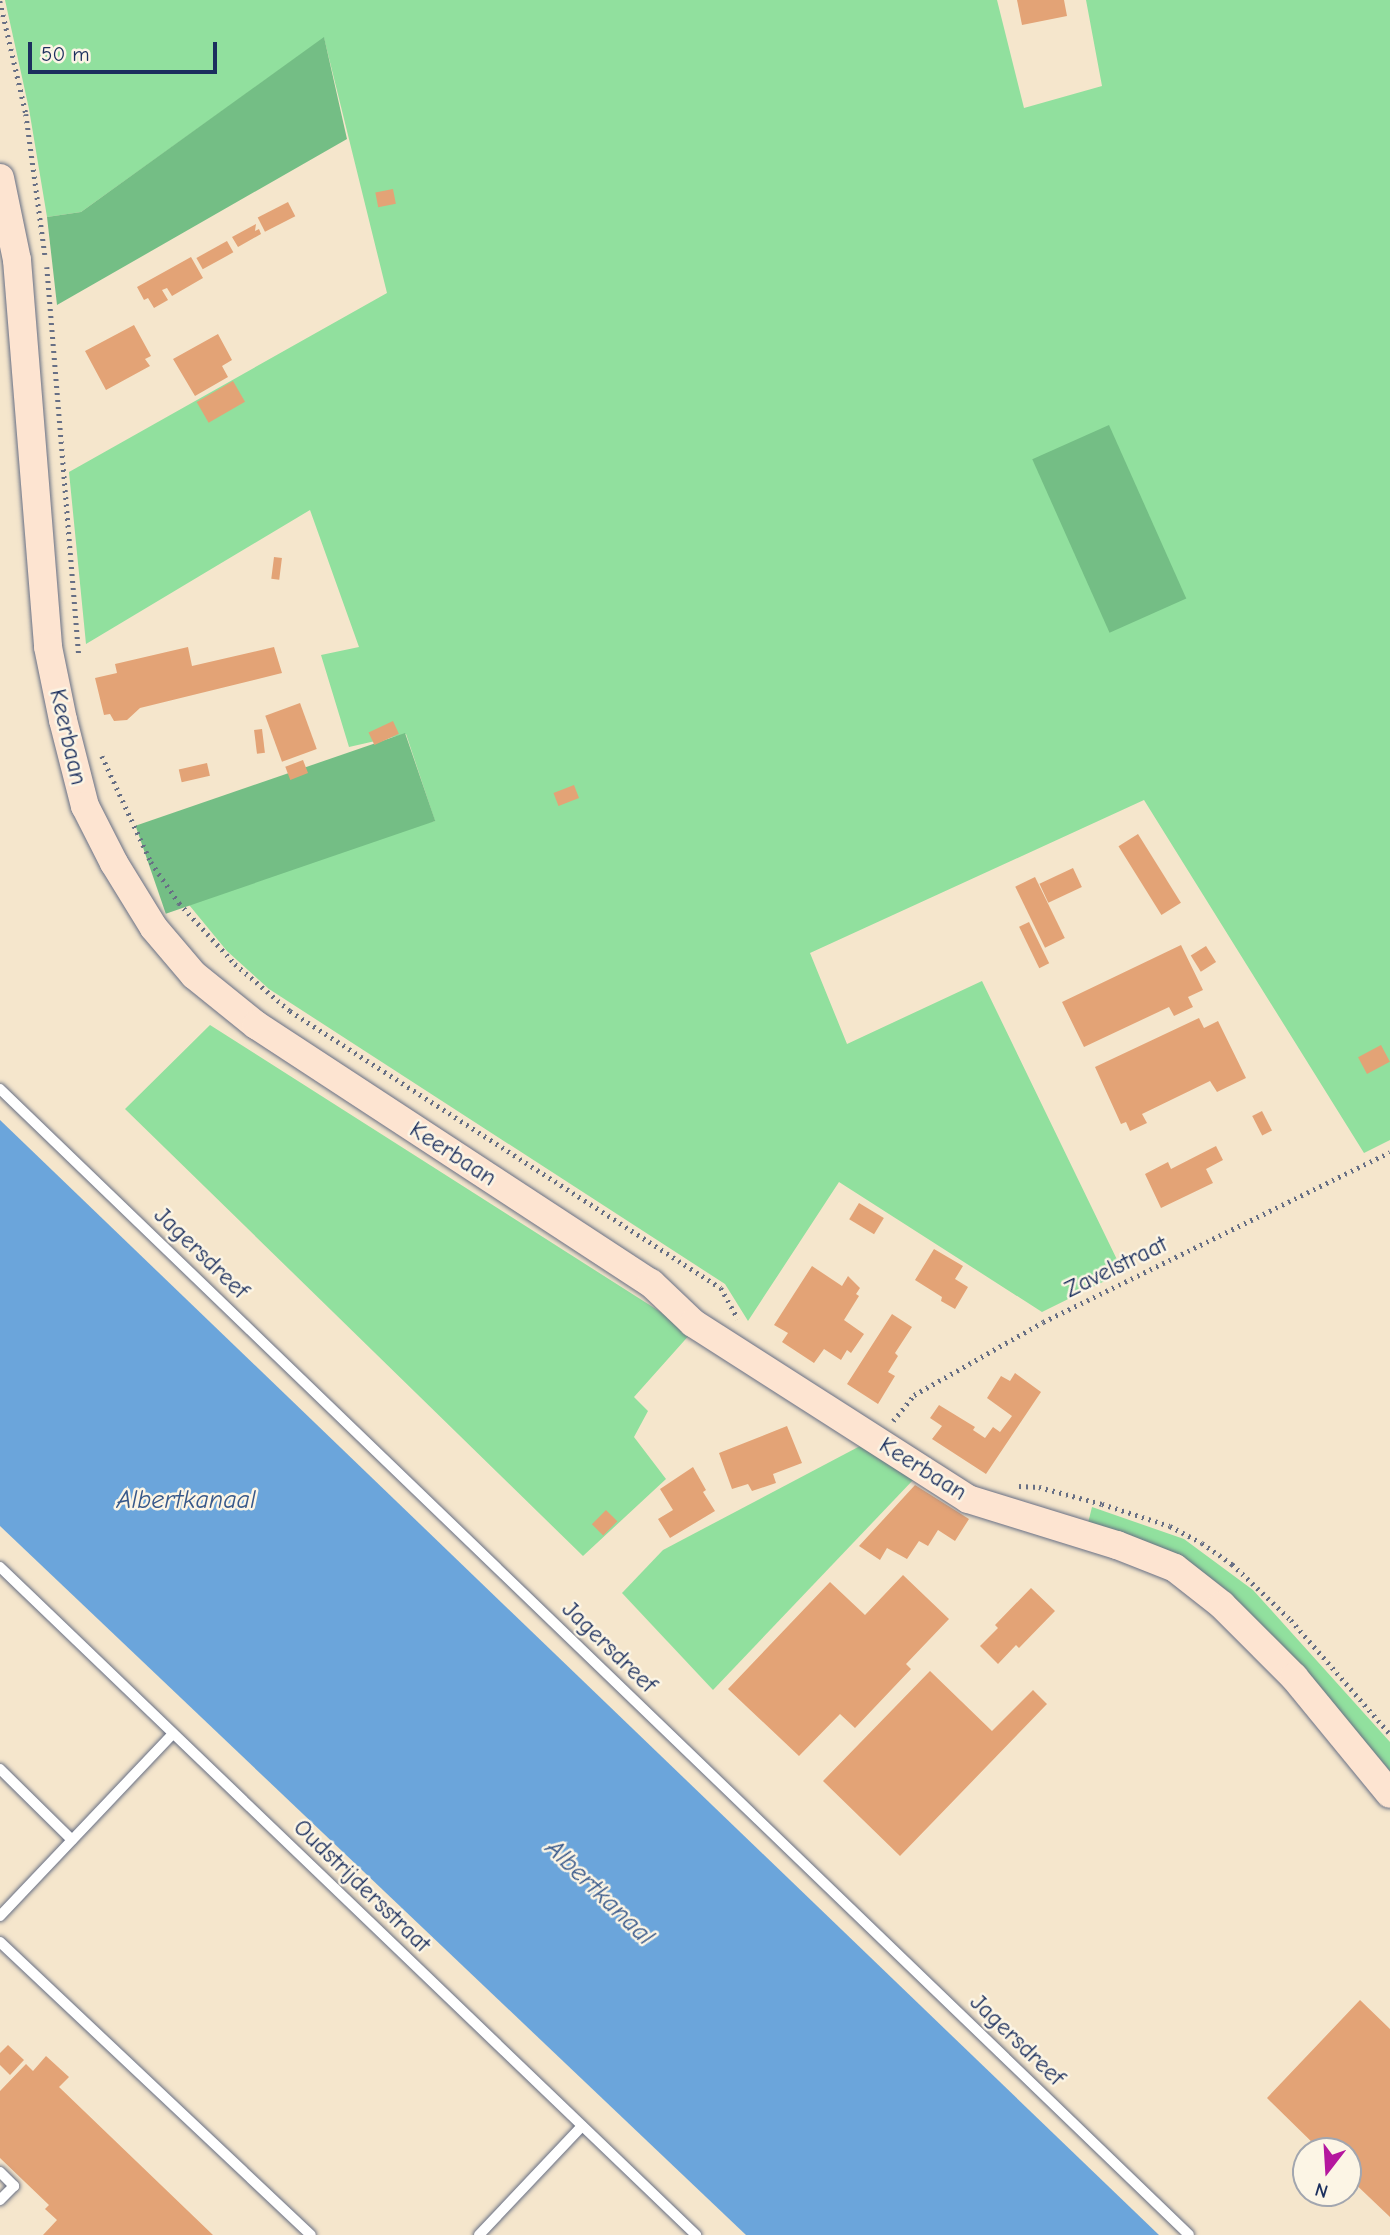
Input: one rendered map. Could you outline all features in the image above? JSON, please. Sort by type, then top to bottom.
[{"type":"street","name":"Keerbaan","points":[[0,178],[17,260],[50,660],[85,806],[114,863],[155,928],[194,975],[256,1025],[651,1283],[693,1324],[888,1427],[968,1500],[1117,1545],[1175,1568],[1222,1605],[1294,1677],[1390,1794]]},
{"type":"lane","name":"Jagersdreef","points":[[0,1089],[1189,2235]]},
{"type":"lane","name":"Oudstrijdersstraat","points":[[0,1567],[696,2235]]},
{"type":"lane","points":[[0,1916],[173,1734]]},
{"type":"lane","points":[[0,1769],[72,1840]]},
{"type":"lane","points":[[0,1942],[311,2235]]},
{"type":"lane","points":[[480,2235],[582,2126]]},
{"type":"lane","points":[[0,2172],[14,2186],[0,2200]]},
{"type":"path","points":[[0,1],[26,114],[38,193],[52,311],[80,666]]},
{"type":"path","points":[[100,750],[151,862],[179,903],[235,964],[289,1012],[721,1288],[739,1321],[748,1328]]},
{"type":"path","name":"Zavelstraat","points":[[888,1427],[914,1395],[1043,1322],[1390,1152]]},
{"type":"path","points":[[1014,1486],[1040,1487],[1102,1504],[1170,1526],[1202,1544],[1232,1564],[1291,1620],[1390,1734]]},
{"type":"green space","points":[[5,0],[997,0],[1024,108],[1102,86],[1086,0],[1390,0],[1390,1140],[1364,1153],[1144,800],[810,953],[847,1044],[982,981],[1123,1272],[1042,1312],[839,1182],[748,1321],[725,1284],[269,989],[227,951],[171,883],[435,821],[406,734],[349,747],[321,655],[359,647],[310,510],[86,644],[69,472],[387,293],[324,38],[81,212],[47,217],[29,109]]},
{"type":"green space","points":[[324,37],[347,139],[57,305],[47,217],[81,212]]},
{"type":"green space","points":[[1109,425],[1186,599],[1110,633],[1032,459]]},
{"type":"green space","points":[[405,733],[435,821],[166,914],[136,826]]},
{"type":"green space","points":[[210,1025],[692,1332],[634,1397],[648,1411],[634,1437],[666,1479],[583,1556],[125,1109]]},
{"type":"green space","points":[[862,1445],[914,1479],[713,1690],[622,1593],[663,1550]]},
{"type":"green space","points":[[1092,1507],[1184,1539],[1253,1590],[1390,1742],[1390,1771],[1284,1647],[1225,1589],[1180,1555],[1088,1523]]},
{"type":"water","name":"Albertkanaal","points":[[0,1120],[1159,2235],[746,2235],[0,1526]]},
{"type":"building","points":[[1017,0],[1064,0],[1067,16],[1022,25]]},
{"type":"building","points":[[393,189],[396,204],[378,207],[375,192]]},
{"type":"building","points":[[288,202],[295,216],[265,232],[258,217]]},
{"type":"building","points":[[256,224],[255,231],[259,229],[261,234],[238,247],[232,237]]},
{"type":"building","points":[[227,241],[233,252],[203,269],[196,258]]},
{"type":"building","points":[[191,257],[203,278],[172,296],[167,288],[162,290],[168,300],[154,308],[148,298],[144,300],[137,287]]},
{"type":"building","points":[[134,325],[151,356],[145,359],[150,366],[106,390],[85,351]]},
{"type":"building","points":[[218,334],[232,360],[222,366],[228,377],[195,396],[173,359]]},
{"type":"building","points":[[233,381],[245,402],[209,423],[197,402]]},
{"type":"building","points":[[274,557],[282,558],[279,580],[271,579]]},
{"type":"building","points":[[188,647],[192,666],[274,647],[282,673],[140,708],[127,720],[114,721],[110,714],[104,715],[95,678],[117,673],[115,664]]},
{"type":"building","points":[[300,703],[317,749],[282,762],[265,716]]},
{"type":"building","points":[[393,721],[399,734],[374,745],[369,732]]},
{"type":"building","points":[[262,729],[265,753],[257,754],[254,730]]},
{"type":"building","points":[[303,760],[308,773],[290,780],[285,767]]},
{"type":"building","points":[[207,763],[210,776],[182,782],[179,770]]},
{"type":"building","points":[[574,785],[579,798],[558,806],[553,793]]},
{"type":"building","points":[[1138,834],[1181,903],[1161,915],[1118,846]]},
{"type":"building","points":[[1073,868],[1082,887],[1048,903],[1039,884]]},
{"type":"building","points":[[1035,877],[1065,938],[1045,948],[1015,887]]},
{"type":"building","points":[[1029,922],[1049,963],[1039,968],[1019,927]]},
{"type":"building","points":[[1181,945],[1203,990],[1188,997],[1193,1007],[1174,1016],[1169,1007],[1084,1047],[1062,1002]]},
{"type":"building","points":[[1206,946],[1216,962],[1201,972],[1191,956]]},
{"type":"building","points":[[1199,1018],[1204,1028],[1218,1021],[1246,1078],[1217,1092],[1210,1081],[1142,1114],[1147,1123],[1130,1131],[1126,1122],[1121,1124],[1095,1067]]},
{"type":"building","points":[[1381,1045],[1390,1062],[1367,1074],[1358,1057]]},
{"type":"building","points":[[1262,1111],[1272,1131],[1262,1136],[1252,1116]]},
{"type":"building","points":[[1216,1146],[1223,1160],[1206,1169],[1213,1183],[1161,1208],[1145,1174],[1168,1162],[1171,1169]]},
{"type":"building","points":[[859,1203],[884,1218],[874,1234],[849,1219]]},
{"type":"building","points":[[934,1249],[963,1266],[955,1279],[968,1287],[955,1309],[915,1280]]},
{"type":"building","points":[[812,1266],[842,1286],[848,1276],[860,1288],[856,1294],[859,1296],[844,1320],[864,1334],[851,1353],[847,1350],[841,1360],[824,1349],[814,1363],[782,1342],[788,1333],[774,1325]]},
{"type":"building","points":[[892,1314],[912,1327],[895,1353],[898,1356],[888,1372],[895,1376],[878,1404],[847,1384]]},
{"type":"building","points":[[1015,1373],[1041,1392],[986,1474],[932,1439],[942,1426],[930,1418],[939,1405],[975,1427],[973,1430],[985,1438],[993,1427],[1000,1432],[1012,1416],[987,1398],[1001,1376],[1010,1381]]},
{"type":"building","points":[[787,1426],[802,1463],[773,1474],[776,1483],[752,1491],[748,1484],[732,1489],[719,1453]]},
{"type":"building","points":[[693,1467],[706,1490],[703,1492],[715,1511],[670,1538],[658,1519],[673,1510],[660,1489]]},
{"type":"building","points":[[915,1485],[969,1519],[955,1541],[938,1530],[928,1546],[919,1541],[907,1559],[887,1548],[880,1560],[859,1546]]},
{"type":"building","points":[[606,1510],[617,1521],[603,1535],[592,1524]]},
{"type":"building","points":[[903,1575],[949,1619],[906,1664],[911,1669],[855,1728],[840,1714],[799,1756],[728,1689],[830,1582],[865,1615]]},
{"type":"building","points":[[1031,1588],[1055,1611],[1019,1648],[1016,1645],[998,1664],[980,1646],[998,1628],[995,1625]]},
{"type":"building","points":[[930,1671],[992,1731],[1033,1690],[1047,1704],[900,1856],[823,1781]]},
{"type":"building","points":[[1360,2000],[1390,2029],[1390,2217],[1362,2190],[1362,2137],[1307,2137],[1267,2098]]},
{"type":"building","points":[[8,2045],[24,2060],[10,2075],[0,2065],[0,2053]]},
{"type":"building","points":[[46,2056],[69,2077],[59,2087],[213,2235],[43,2235],[57,2220],[45,2209],[49,2205],[0,2158],[0,2091],[26,2064],[33,2071]]}]
